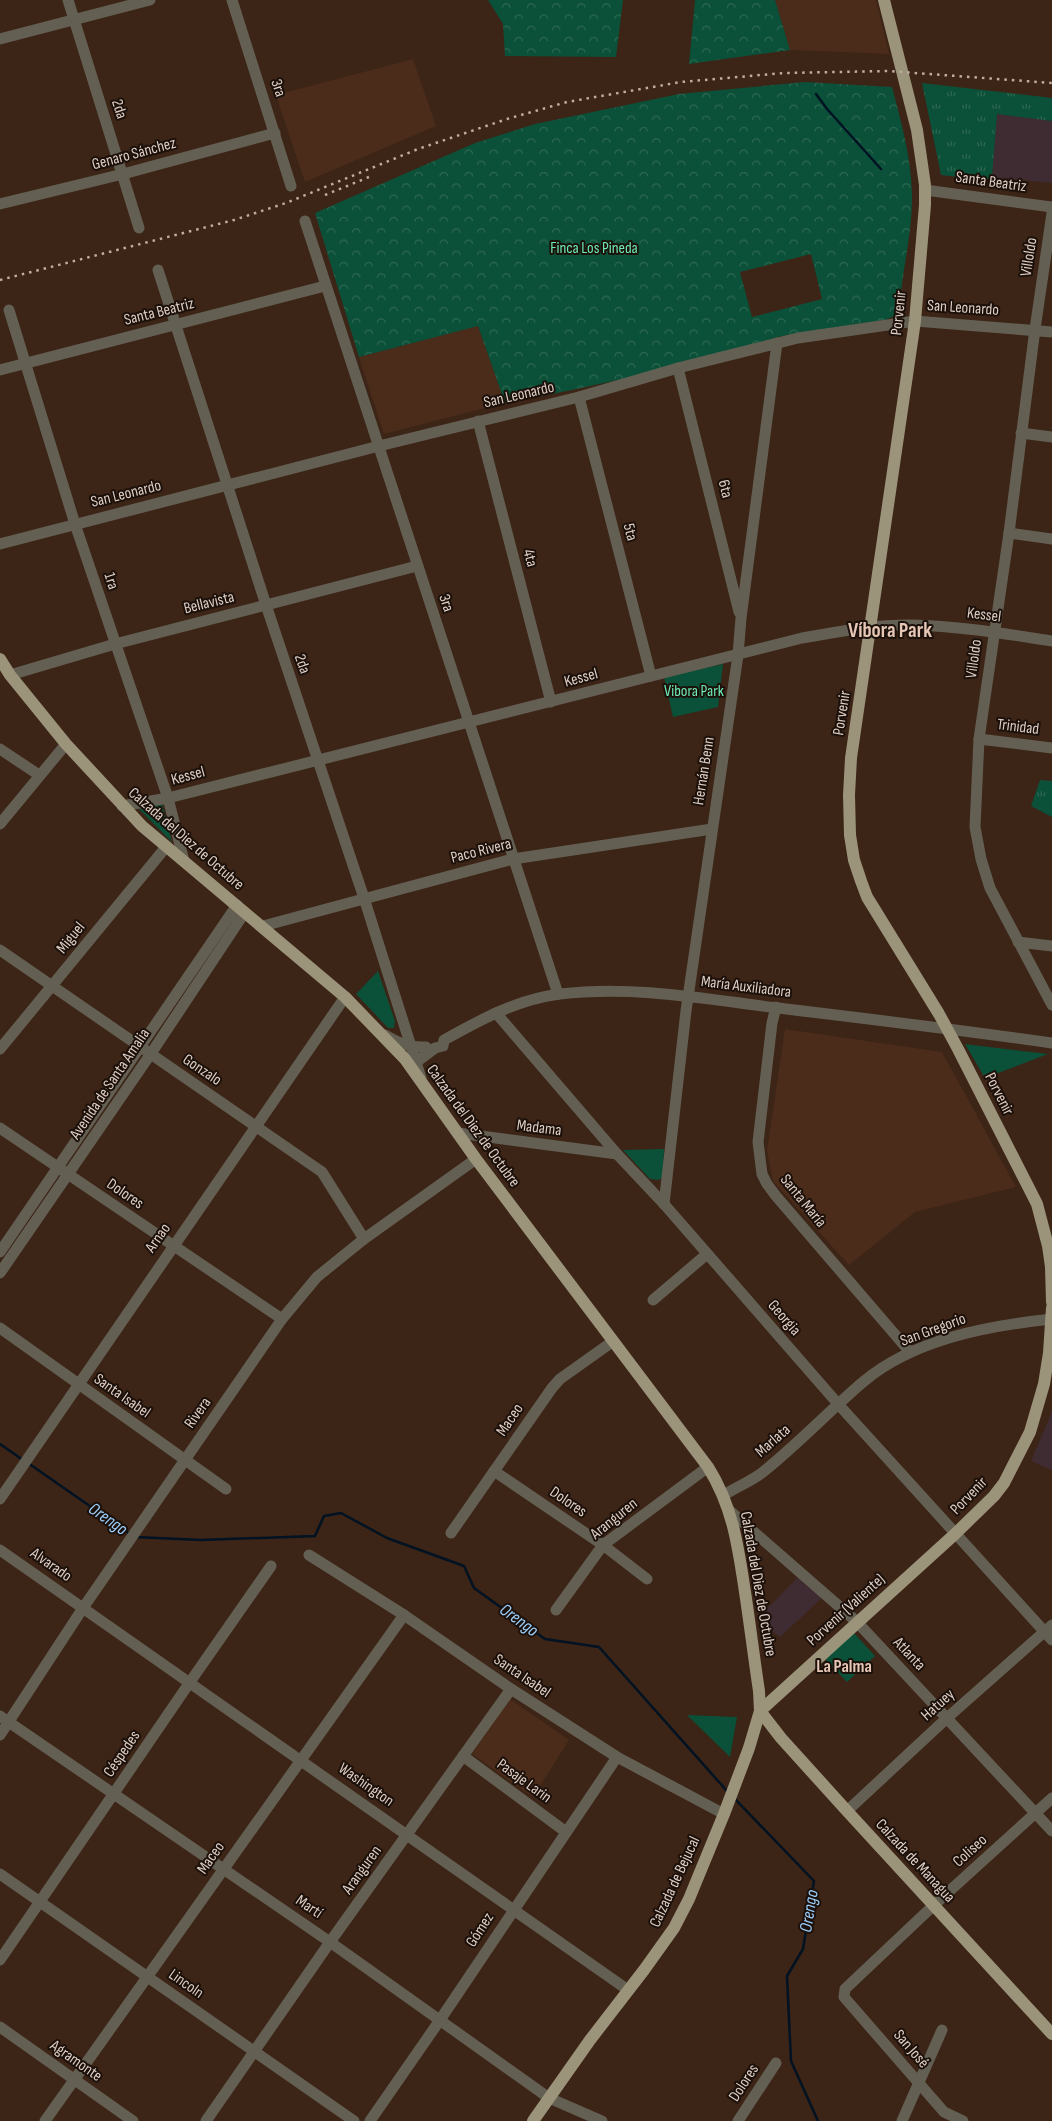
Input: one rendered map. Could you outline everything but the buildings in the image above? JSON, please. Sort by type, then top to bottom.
[{"type":"main road","name":"Porvenir","points":[[884,0],[917,130],[925,190],[915,321],[851,758],[849,817],[853,854],[867,897],[946,1028],[1037,1204],[1048,1246],[1052,1302]]},
{"type":"main road","name":"Calzada del Diez de Octubre","points":[[0,659],[10,676],[66,744],[122,806],[166,847],[263,926],[411,1057],[422,1082],[476,1159],[708,1467],[724,1495],[739,1549],[760,1711]]},
{"type":"main road","name":"Porvenir","points":[[955,1534],[994,1496],[1004,1483],[1030,1432],[1044,1384],[1052,1308]]},
{"type":"main road","name":"Porvenir (Valiente)","points":[[760,1711],[955,1534]]},
{"type":"main road","name":"Calzada de Managua","points":[[760,1711],[781,1738],[846,1811],[1051,2026]]},
{"type":"main road","name":"Calzada de Bejucal","points":[[532,2121],[674,1928],[688,1899],[735,1784],[749,1748],[760,1711]]},
{"type":"main road","points":[[749,1748],[756,1738],[762,1735],[770,1734],[781,1738]]},
{"type":"street","name":"2da","points":[[68,0],[139,228]]},
{"type":"street","points":[[0,39],[150,0]]},
{"type":"street","name":"3ra","points":[[232,0],[291,186]]},
{"type":"street","name":"Genaro Sánchez","points":[[0,204],[123,174],[275,133]]},
{"type":"street","name":"Santa Beatriz","points":[[925,190],[1052,207]]},
{"type":"street","name":"Villoldo","points":[[1052,213],[1021,433],[1010,533],[979,739],[974,827],[990,888],[1052,1005]]},
{"type":"street","name":"3ra","points":[[305,221],[558,994]]},
{"type":"street","name":"2da","points":[[158,270],[266,605],[364,898],[411,1057]]},
{"type":"street","name":"Santa Beatriz","points":[[0,370],[325,286]]},
{"type":"street","name":"1ra","points":[[9,310],[75,524],[168,798],[184,861]]},
{"type":"street","name":"San Leonardo","points":[[0,544],[379,446],[579,397],[678,368],[777,343],[915,321],[1035,329],[1052,332]]},
{"type":"street","name":"Hernán Benn","points":[[664,1204],[688,996],[738,656],[740,618],[777,343]]},
{"type":"street","name":"6ta","points":[[678,368],[740,618]]},
{"type":"street","name":"5ta","points":[[579,397],[651,676]]},
{"type":"street","name":"4ta","points":[[478,421],[551,702]]},
{"type":"street","points":[[1021,433],[1052,437]]},
{"type":"street","points":[[1010,533],[1052,539]]},
{"type":"street","name":"Bellavista","points":[[10,676],[115,644],[417,566]]},
{"type":"street","name":"Kessel","points":[[122,806],[168,798],[317,759],[738,656],[802,638],[871,628],[910,625],[1052,641]]},
{"type":"street","name":"Trinidad","points":[[979,739],[1052,748]]},
{"type":"street","points":[[0,824],[66,744]]},
{"type":"street","points":[[0,749],[39,775]]},
{"type":"street","name":"Paco Rivera","points":[[263,926],[513,859],[712,828]]},
{"type":"street","name":"Miguel","points":[[0,1049],[166,847]]},
{"type":"street","name":"Avenida de Santa Amalia","points":[[0,1273],[63,1171],[241,909]]},
{"type":"street","points":[[1018,942],[1052,946]]},
{"type":"street","name":"Gonzalo","points":[[0,950],[145,1052],[257,1126],[322,1172],[364,1239]]},
{"type":"street","name":"María Auxiliadora","points":[[411,1057],[438,1038],[444,1040],[496,1012],[525,1002],[558,994],[622,991],[688,996],[1052,1043]]},
{"type":"street","name":"Arnao","points":[[0,1499],[172,1246],[345,997]]},
{"type":"street","name":"Santa María","points":[[776,1008],[772,1023],[758,1142],[762,1174],[766,1184],[910,1352]]},
{"type":"street","name":"Georgia","points":[[496,1012],[617,1154],[664,1204],[838,1405],[955,1534],[1050,1632]]},
{"type":"street","name":"María Auxiliadora","points":[[411,1057],[443,1046],[444,1040]]},
{"type":"street","name":"Dolores","points":[[0,1128],[282,1319]]},
{"type":"street","name":"Madama","points":[[458,1133],[617,1154]]},
{"type":"street","name":"Rivera","points":[[0,1735],[4,1719],[84,1608],[282,1319],[317,1278],[364,1239],[476,1159]]},
{"type":"street","name":"Avenida de Santa Amalia","points":[[0,1252],[63,1171]]},
{"type":"street","points":[[653,1300],[706,1254]]},
{"type":"street","name":"San Gregorio","points":[[838,1405],[864,1381],[910,1352],[972,1332],[1009,1324],[1052,1318]]},
{"type":"street","name":"Santa Isabel","points":[[0,1328],[226,1489]]},
{"type":"street","name":"Maceo","points":[[451,1533],[552,1388],[560,1379],[612,1342]]},
{"type":"street","name":"Marlata","points":[[724,1495],[762,1473],[838,1405]]},
{"type":"street","name":"Aranguren","points":[[556,1610],[603,1546],[708,1467]]},
{"type":"street","name":"Dolores","points":[[494,1471],[603,1546],[647,1579]]},
{"type":"street","name":"Atlanta","points":[[730,1512],[858,1622],[1052,1831]]},
{"type":"street","name":"Alvarado","points":[[0,1550],[84,1608]]},
{"type":"street","name":"Santa Isabel","points":[[308,1555],[404,1614],[512,1689],[617,1757],[725,1809]]},
{"type":"street","name":"Céspedes","points":[[0,1960],[271,1566]]},
{"type":"street","name":"Washington","points":[[84,1608],[628,1990]]},
{"type":"street","name":"Maceo","points":[[45,2121],[404,1614]]},
{"type":"street","name":"Hatuey","points":[[846,1811],[947,1718],[1050,1632]]},
{"type":"street","name":"Aranguren","points":[[206,2121],[330,1942],[512,1689]]},
{"type":"street","name":"Martí","points":[[4,1719],[330,1942],[549,2098],[602,2121]]},
{"type":"street","name":"Pasaje Larin","points":[[463,1756],[566,1832]]},
{"type":"street","name":"Gómez","points":[[370,2121],[617,1757]]},
{"type":"street","name":"Coliseo","points":[[845,1989],[1052,1798]]},
{"type":"street","name":"Lincoln","points":[[0,1874],[354,2121]]},
{"type":"street","name":"San José","points":[[845,1989],[844,1997],[944,2112],[963,2121]]},
{"type":"street","name":"Agramonte","points":[[0,2028],[133,2121]]},
{"type":"street","points":[[902,2121],[942,2030]]},
{"type":"street","name":"Dolores","points":[[738,2121],[776,2062]]},
{"type":"shaded area","points":[[775,0],[876,0],[889,54],[790,50]]},
{"type":"shaded area","points":[[413,59],[436,126],[305,182],[276,95]]},
{"type":"shaded area","points":[[997,114],[1052,121],[1052,183],[992,177]]},
{"type":"shaded area","points":[[478,326],[505,403],[384,434],[359,357]]},
{"type":"shaded area","points":[[785,1029],[942,1052],[1016,1187],[915,1212],[849,1265],[773,1181],[767,1151]]},
{"type":"shaded area","points":[[1052,1412],[1052,1470],[1031,1461]]},
{"type":"shaded area","points":[[799,1576],[824,1596],[780,1637],[764,1625],[763,1613]]},
{"type":"shaded area","points":[[510,1699],[569,1740],[533,1797],[472,1754]]},
{"type":"green space","points":[[488,0],[623,0],[616,57],[505,56],[503,24]]},
{"type":"green space","points":[[695,0],[775,0],[790,50],[689,64]]},
{"type":"green space","name":"Finca Los Pineda","points":[[805,82],[892,87],[908,153],[912,193],[911,223],[899,314],[885,320],[782,336],[677,367],[505,403],[478,326],[359,357],[315,213],[475,143],[535,124],[679,94]],"holes":[[[811,254],[822,299],[752,317],[740,272]]]},
{"type":"green space","points":[[922,83],[1052,98],[1052,121],[997,114],[992,177],[984,180],[941,175]]},
{"type":"green space","name":"Vibora Park","points":[[723,664],[718,707],[673,717],[664,677]]},
{"type":"green space","points":[[1040,780],[1052,781],[1052,817],[1031,806]]},
{"type":"green space","points":[[162,804],[172,842],[139,809]]},
{"type":"green space","points":[[378,971],[395,1021],[394,1028],[388,1028],[356,994]]},
{"type":"green space","points":[[965,1044],[1048,1054],[985,1078]]},
{"type":"green space","points":[[664,1149],[663,1178],[658,1180],[650,1179],[623,1150]]},
{"type":"green space","points":[[854,1633],[875,1656],[847,1682],[825,1659]]},
{"type":"green space","points":[[687,1715],[737,1717],[730,1757]]},
{"type":"waterway","points":[[816,94],[827,109],[881,169]]},
{"type":"waterway","name":"Orengo","points":[[0,1444],[23,1460]]},
{"type":"waterway","name":"Orengo","points":[[28,1463],[130,1534]]},
{"type":"waterway","name":"Orengo","points":[[135,1537],[201,1540],[315,1536],[324,1516],[341,1513],[387,1538],[464,1566],[474,1588],[545,1639],[599,1647],[727,1791]]},
{"type":"waterway","name":"Orengo","points":[[735,1799],[814,1881],[803,1949],[787,1976],[791,2061],[818,2121]]},
{"type":"railway","points":[[0,280],[234,220],[286,203],[418,149],[507,119],[567,102],[681,82],[784,73],[888,71],[1052,83]]},
{"type":"railway","points":[[325,195],[369,177]]},
{"type":"district","name":"Víbora Park","points":[[890,630]]},
{"type":"district","name":"La Palma","points":[[844,1666]]}]
